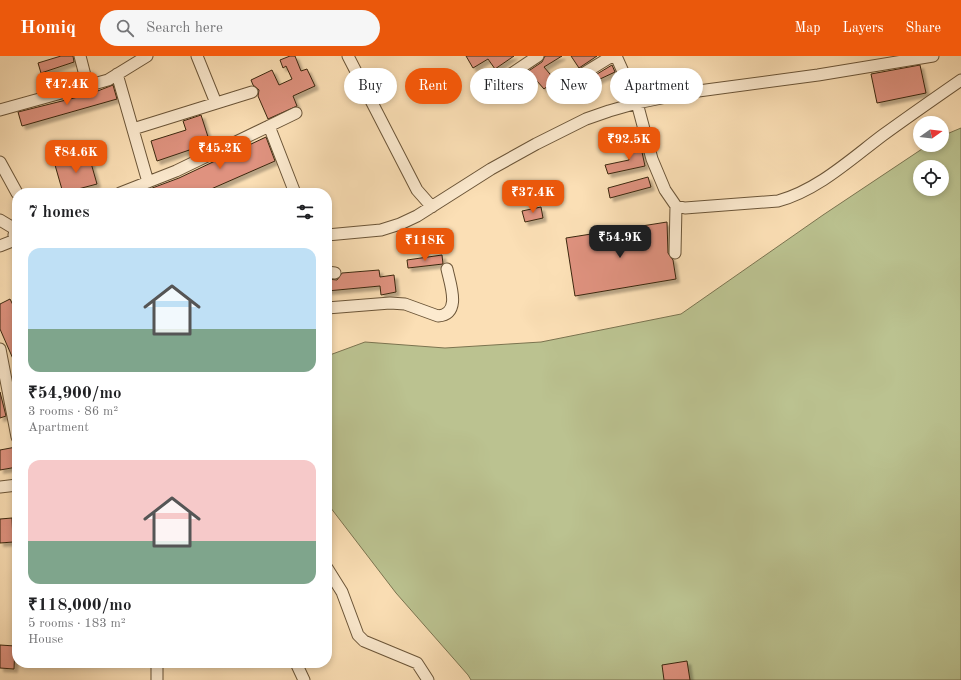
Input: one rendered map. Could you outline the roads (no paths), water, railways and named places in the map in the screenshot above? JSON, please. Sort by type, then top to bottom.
[{"type":"lane","points":[[80,56],[88,87]]},
{"type":"lane","points":[[0,110],[88,87],[108,80],[147,56]]},
{"type":"lane","points":[[197,56],[216,103]]},
{"type":"lane","points":[[348,56],[417,190],[432,207]]},
{"type":"lane","points":[[520,68],[538,56]]},
{"type":"lane","points":[[593,68],[612,56]]},
{"type":"lane","points":[[616,56],[621,68]]},
{"type":"lane","points":[[703,90],[818,75],[933,56]]},
{"type":"lane","points":[[117,74],[148,182]]},
{"type":"lane","points":[[676,206],[685,208],[778,200],[792,197],[811,187],[961,80]]},
{"type":"lane","points":[[133,129],[252,92]]},
{"type":"lane","points":[[332,235],[381,230],[400,224],[432,207],[491,169],[536,144],[586,119],[634,104]]},
{"type":"lane","points":[[637,104],[652,159],[664,190],[676,206],[675,253]]},
{"type":"lane","points":[[133,188],[176,171],[296,113]]},
{"type":"lane","points":[[269,126],[292,188]]},
{"type":"lane","points":[[0,162],[14,188]]},
{"type":"lane","points":[[0,220],[12,230]]},
{"type":"lane","points":[[0,246],[12,237]]},
{"type":"lane","points":[[332,308],[390,303],[405,304],[438,316],[444,316],[449,313],[454,304],[447,269]]},
{"type":"lane","points":[[0,349],[4,392],[12,420]]},
{"type":"lane","points":[[0,487],[12,486]]},
{"type":"lane","points":[[332,576],[342,592],[358,635],[364,641],[417,663],[428,680]]},
{"type":"lane","points":[[157,668],[157,680]]},
{"type":"lane","points":[[298,668],[304,680]]}]
